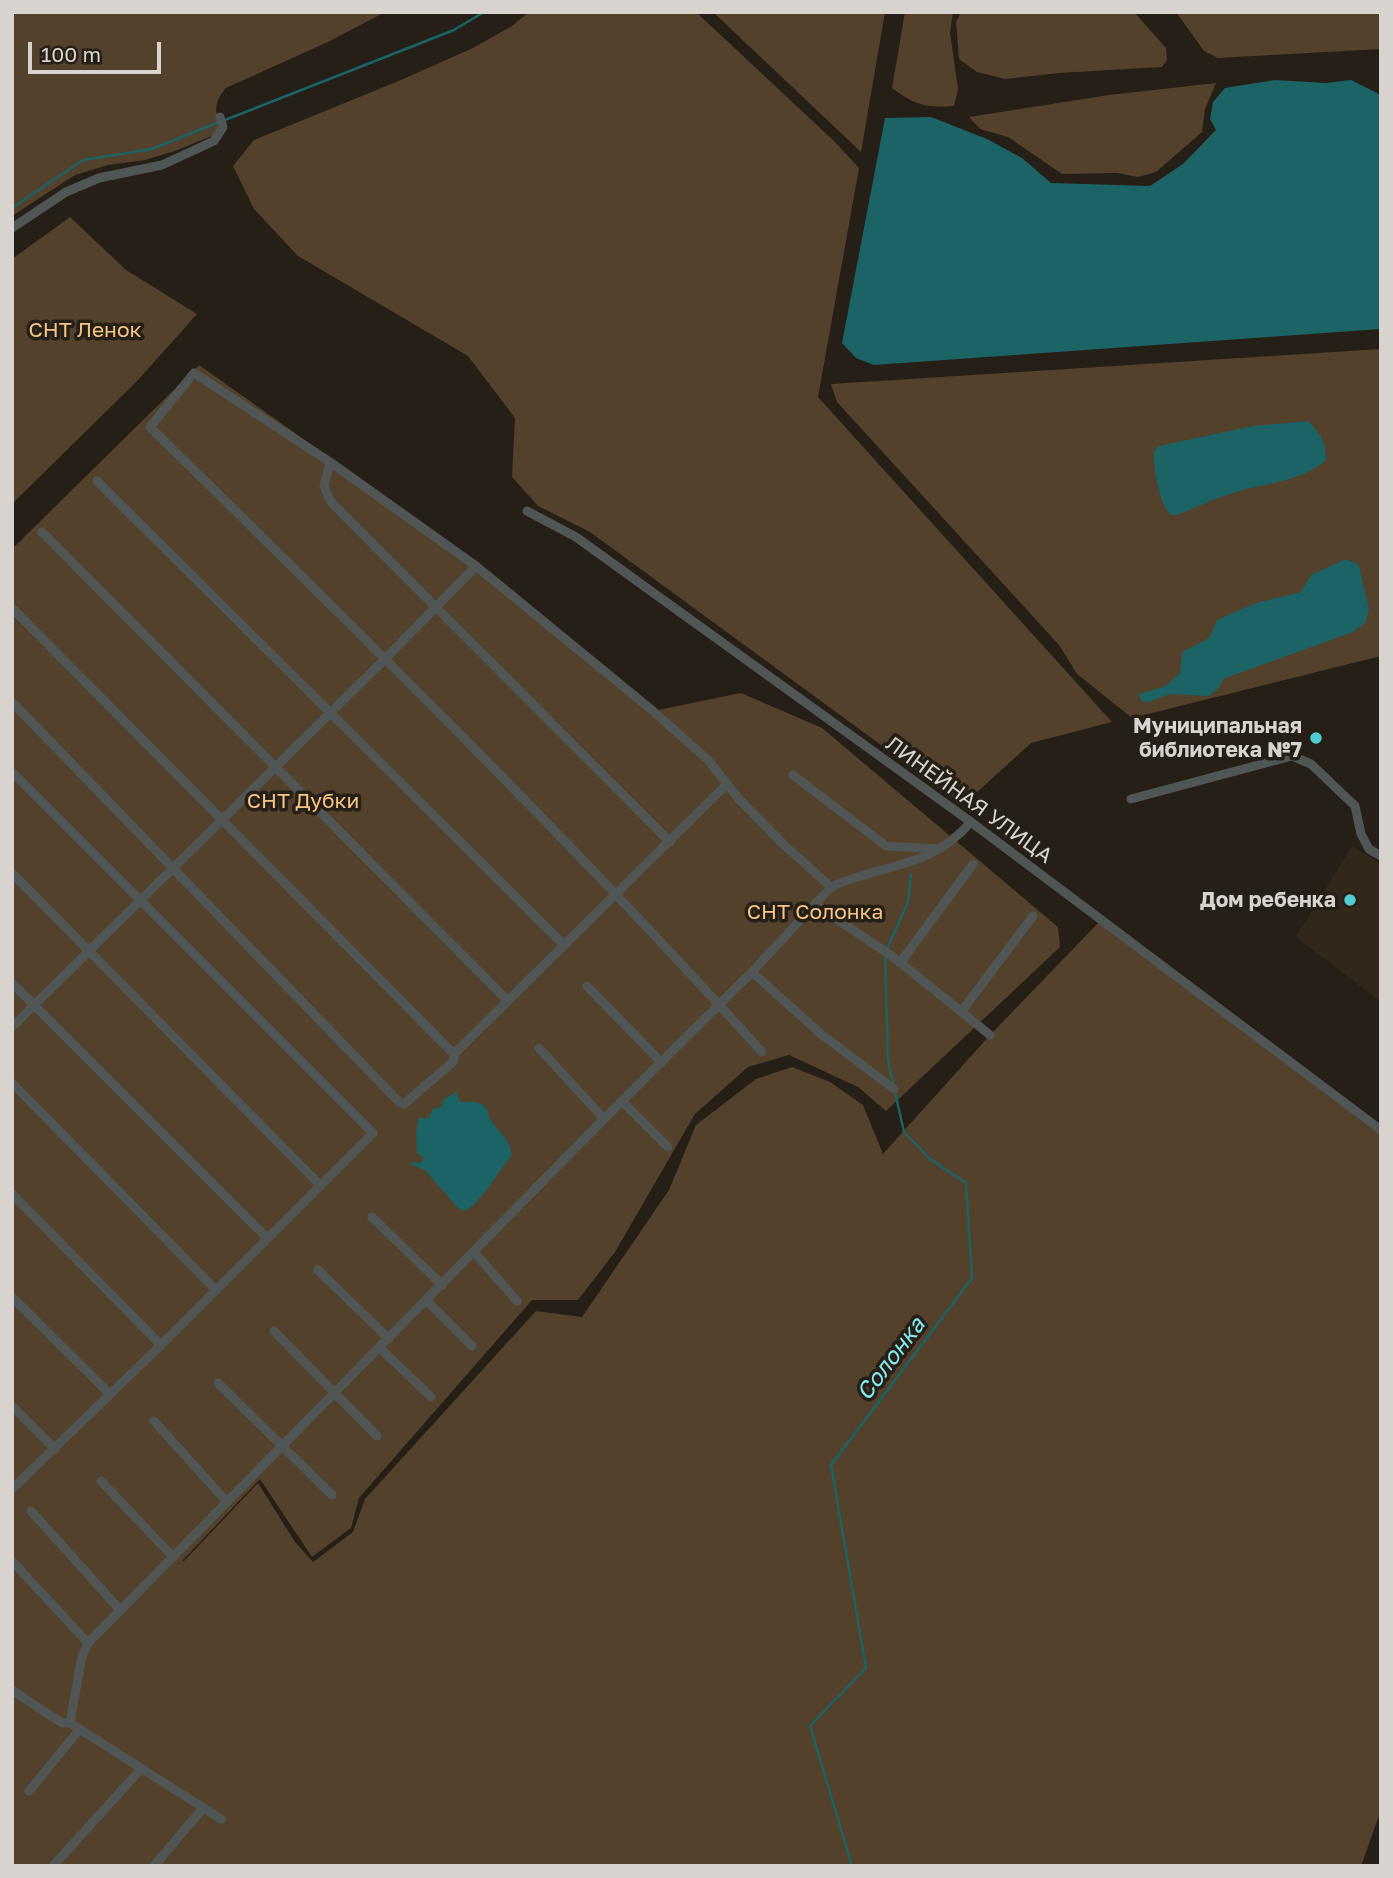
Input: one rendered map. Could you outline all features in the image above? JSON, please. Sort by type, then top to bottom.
[{"type":"street","points":[[12,228],[66,191],[99,178],[162,165],[214,141],[221,122]]},
{"type":"street","points":[[762,1052],[386,658],[150,427],[194,373],[330,462],[476,566],[653,711],[708,760],[783,844],[831,887]]},
{"type":"street","points":[[330,462],[324,486],[331,502],[670,842]]},
{"type":"street","points":[[97,481],[564,945]]},
{"type":"street","name":"ЛИНЕЙНАЯ УЛИЦА","points":[[527,511],[576,537],[971,822],[1381,1130]]},
{"type":"street","points":[[42,532],[508,1001]]},
{"type":"street","points":[[12,1027],[476,566]]},
{"type":"street","points":[[12,608],[454,1054],[454,1061],[408,1103],[398,1101],[12,702]]},
{"type":"street","points":[[1131,799],[1292,756],[1311,764],[1355,806],[1361,834],[1369,849],[1381,856]]},
{"type":"street","points":[[12,772],[373,1133],[12,1489]]},
{"type":"street","points":[[793,775],[886,846],[941,849]]},
{"type":"street","points":[[454,1054],[727,784]]},
{"type":"street","points":[[70,1723],[82,1656],[88,1643],[752,972],[831,887],[917,861],[958,837],[971,822]]},
{"type":"street","points":[[900,963],[973,864]]},
{"type":"street","points":[[12,873],[319,1184]]},
{"type":"street","points":[[816,905],[900,963],[990,1035]]},
{"type":"street","points":[[961,1012],[1033,916]]},
{"type":"street","points":[[752,972],[821,1034],[894,1089]]},
{"type":"street","points":[[12,983],[267,1238]]},
{"type":"street","points":[[587,986],[662,1063]]},
{"type":"street","points":[[538,1048],[604,1119]]},
{"type":"street","points":[[12,1083],[214,1288]]},
{"type":"street","points":[[623,1101],[668,1147]]},
{"type":"street","points":[[12,1194],[161,1345]]},
{"type":"street","points":[[372,1216],[442,1285]]},
{"type":"street","points":[[474,1252],[517,1301]]},
{"type":"street","points":[[318,1270],[389,1339]]},
{"type":"street","points":[[12,1297],[110,1394]]},
{"type":"street","points":[[427,1301],[472,1346]]},
{"type":"street","points":[[274,1331],[377,1436]]},
{"type":"street","points":[[380,1348],[431,1398]]},
{"type":"street","points":[[219,1384],[332,1495]]},
{"type":"street","points":[[12,1406],[55,1449]]},
{"type":"street","points":[[155,1421],[227,1502]]},
{"type":"street","points":[[101,1481],[172,1556]]},
{"type":"street","points":[[32,1511],[120,1610]]},
{"type":"street","points":[[12,1561],[88,1643]]},
{"type":"street","points":[[12,1690],[62,1723],[70,1723],[220,1819]]},
{"type":"street","points":[[29,1791],[79,1730]]},
{"type":"street","points":[[53,1866],[141,1769]]},
{"type":"street","points":[[154,1866],[203,1808]]},
{"type":"shaded area","name":"Дом ребенка","points":[[1352,846],[1381,864],[1381,1002],[1296,937]]},
{"type":"green space","points":[[12,12],[385,12],[330,41],[226,88],[217,101],[216,111],[221,126],[214,135],[145,160],[108,165],[75,175],[12,216]]},
{"type":"green space","points":[[529,12],[696,12],[835,142],[859,168],[818,397],[1112,722],[1031,743],[963,805],[590,532],[538,506],[512,477],[515,418],[468,356],[298,256],[254,209],[233,166],[254,140],[473,48],[512,26]]},
{"type":"green space","points":[[713,12],[885,12],[861,152]]},
{"type":"green space","points":[[905,12],[953,12],[950,33],[958,89],[954,106],[921,104],[892,88]]},
{"type":"green space","points":[[961,12],[1134,12],[1166,48],[1167,60],[1162,67],[1005,79],[977,72],[959,59],[956,22]]},
{"type":"green space","points":[[1176,12],[1381,12],[1381,49],[1218,58],[1204,51]]},
{"type":"green space","points":[[1216,83],[1205,109],[1202,132],[1156,172],[1138,177],[1117,173],[1062,174],[1008,137],[980,129],[969,117],[1109,95]]},
{"type":"green space","name":"СНТ Ленок","points":[[70,217],[126,270],[197,314],[138,380],[12,504],[12,259]]},
{"type":"green space","points":[[1381,349],[1381,656],[1132,718],[1077,674],[1059,645],[837,402],[831,384]]},
{"type":"green space","points":[[199,365],[453,545],[653,711],[741,693],[822,728],[1058,927],[1060,947],[886,1111],[858,1087],[789,1055],[748,1067],[695,1114],[615,1252],[578,1300],[532,1300],[359,1498],[351,1528],[312,1557],[260,1479],[182,1561],[258,1483],[295,1542],[313,1562],[353,1532],[365,1499],[536,1311],[582,1317],[669,1190],[696,1125],[756,1079],[792,1067],[830,1082],[863,1105],[883,1154],[990,1035],[1101,920],[1381,1130],[1381,1810],[1361,1866],[12,1866],[12,549]]},
{"type":"water","points":[[1275,80],[1326,83],[1351,80],[1381,95],[1381,329],[874,365],[856,358],[842,343],[885,118],[931,117],[987,139],[1022,158],[1051,183],[1150,186],[1183,164],[1216,130],[1210,119],[1213,102],[1225,88]]},
{"type":"water","points":[[1308,421],[1319,434],[1325,448],[1326,460],[1317,467],[1296,477],[1231,493],[1177,515],[1171,515],[1167,510],[1160,494],[1155,466],[1154,451],[1159,446],[1253,426]]},
{"type":"water","points":[[1346,559],[1359,565],[1369,610],[1365,623],[1353,632],[1223,679],[1219,688],[1209,696],[1170,694],[1148,702],[1141,701],[1139,694],[1166,686],[1180,673],[1182,652],[1209,638],[1217,620],[1256,603],[1301,592],[1311,575]]},
{"type":"water","points":[[456,1092],[461,1103],[475,1102],[485,1106],[490,1118],[507,1140],[512,1155],[484,1193],[465,1211],[458,1208],[425,1170],[410,1162],[420,1163],[424,1158],[417,1153],[416,1132],[419,1117],[429,1117],[433,1109],[441,1107],[444,1099]]},
{"type":"waterway","points":[[225,120],[454,30],[484,12]]},
{"type":"waterway","points":[[12,208],[83,160],[152,149],[219,122]]},
{"type":"waterway","name":"Солонка","points":[[894,1086],[888,1060],[885,953],[908,902],[911,875]]},
{"type":"waterway","name":"Солонка","points":[[852,1866],[810,1726],[866,1668],[831,1465],[972,1278],[966,1183],[930,1159],[904,1132],[895,1092]]},
{"type":"place","name":"Муниципальная библиотека №7","points":[[1316,738]]},
{"type":"place","name":"Дом ребенка","points":[[1350,900]]},
{"type":"park label","name":"СНТ Дубки","points":[[303,801]]},
{"type":"park label","name":"СНТ Солонка","points":[[815,912]]}]
